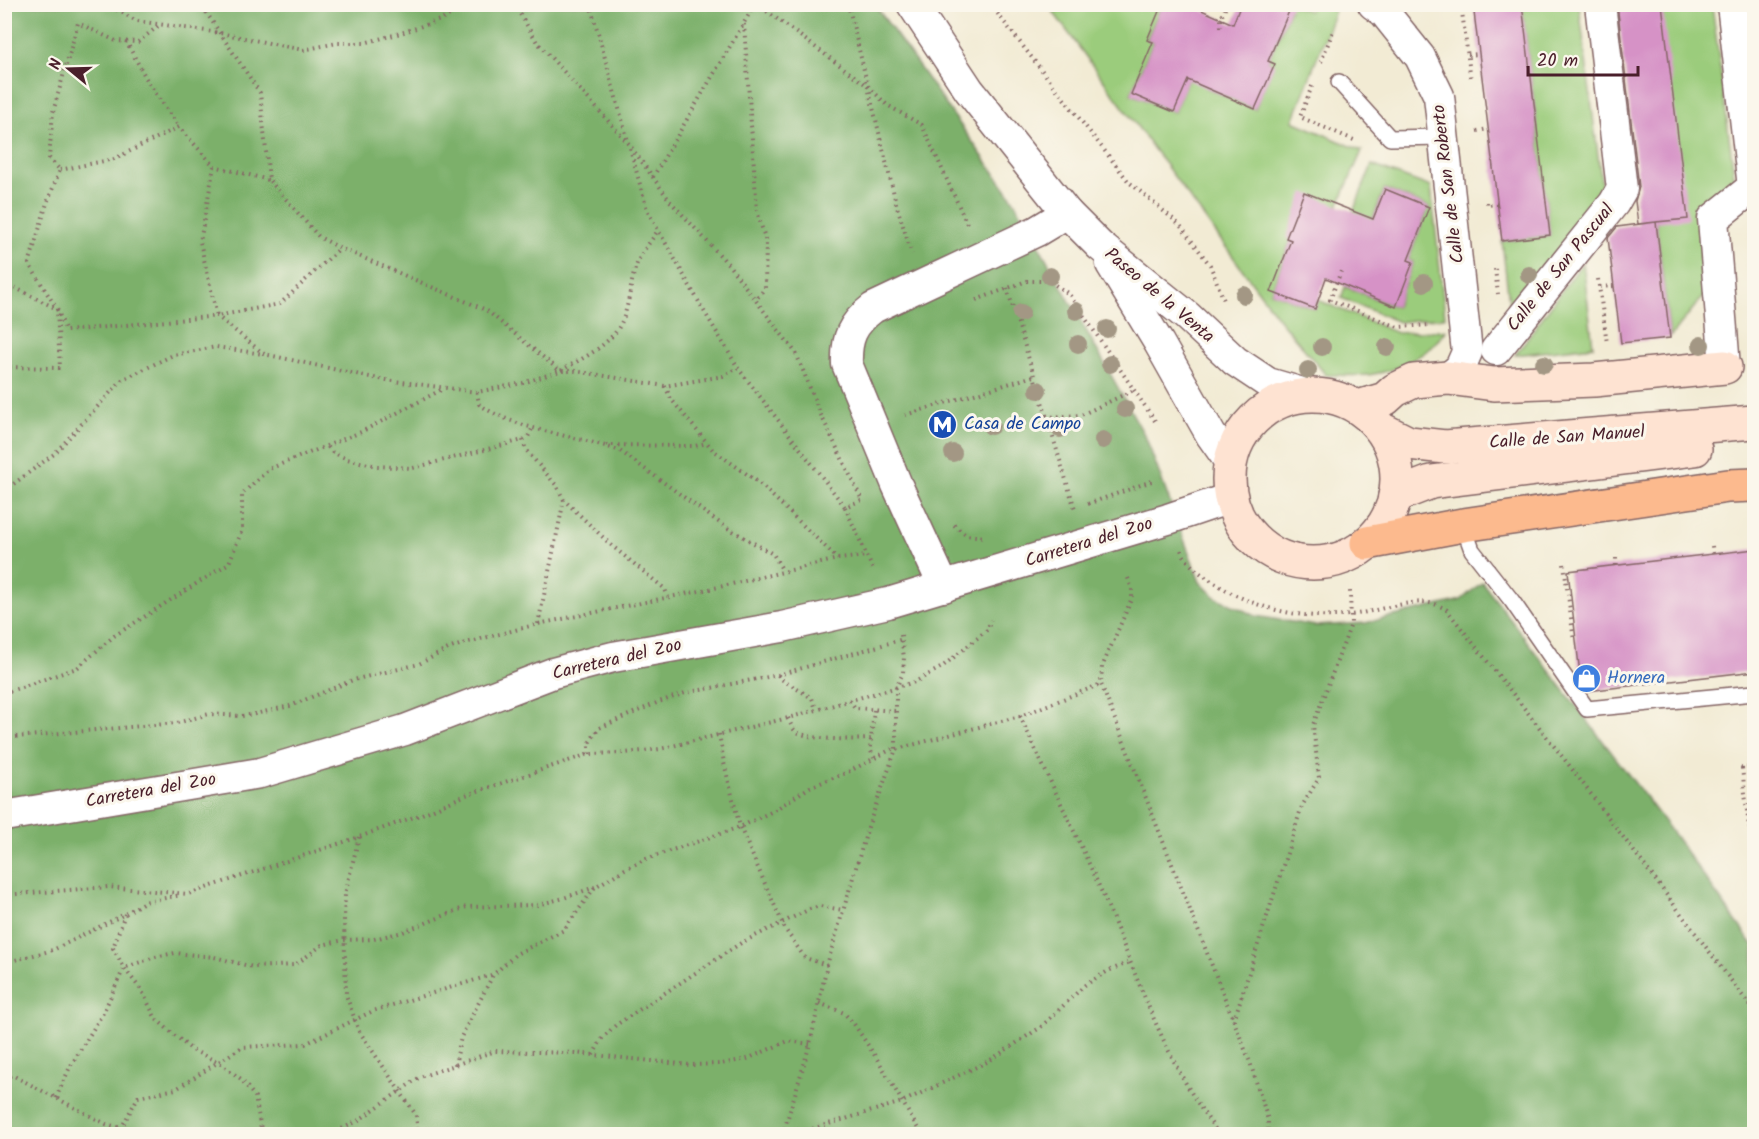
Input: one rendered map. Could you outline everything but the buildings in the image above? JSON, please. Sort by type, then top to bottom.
[{"type":"highway","points":[[1373,538],[1755,478]]},
{"type":"highway","points":[[1373,538],[1728,486],[1755,485]]},
{"type":"street","points":[[912,4],[969,90],[1067,213],[1100,246]]},
{"type":"street","name":"Calle de San Roberto","points":[[1373,4],[1384,12],[1420,57],[1439,96],[1467,352],[1460,368],[1448,378]]},
{"type":"street","name":"Calle de San Pascual","points":[[1500,345],[1614,203],[1622,189],[1600,4]]},
{"type":"street","points":[[1358,407],[1385,399],[1395,390],[1414,381],[1448,378],[1494,384],[1594,381],[1725,367],[1713,219],[1753,187],[1732,4]]},
{"type":"street","points":[[944,587],[897,485],[847,364],[846,348],[852,331],[860,319],[873,308],[1037,231],[1067,213]]},
{"type":"street","name":"Paseo de la Venta","points":[[1100,246],[1186,316],[1235,361],[1268,383],[1309,395]]},
{"type":"street","name":"Paseo de la Venta","points":[[1100,246],[1211,435],[1230,462]]},
{"type":"street","points":[[1309,395],[1334,397],[1358,407],[1383,430],[1395,463],[1397,479],[1395,496],[1388,518],[1373,538],[1353,554],[1335,561],[1315,564],[1294,562],[1275,555],[1258,544],[1244,529],[1230,498],[1228,475],[1230,462],[1242,432],[1261,413],[1284,399],[1309,395]]},
{"type":"street","name":"Calle de San Manuel","points":[[1383,430],[1409,443],[1445,447],[1755,422]]},
{"type":"street","name":"Calle de San Manuel","points":[[1395,496],[1431,482],[1755,443]]},
{"type":"street","name":"Carretera del Zoo","points":[[4,816],[260,773],[405,730],[563,671],[652,650],[782,627],[888,603],[1168,519],[1230,498]]},
{"type":"lane","points":[[1339,82],[1390,138],[1445,137]]},
{"type":"lane","points":[[1463,525],[1472,550],[1512,601],[1587,709],[1755,693]]},
{"type":"path","points":[[106,4],[137,21],[220,33],[303,50],[337,43],[364,43],[401,33],[443,19],[467,4]]},
{"type":"path","points":[[190,4],[206,12],[260,93],[269,180]]},
{"type":"path","points":[[514,4],[537,42],[629,144],[670,201],[728,264],[796,353],[820,413],[862,500]]},
{"type":"path","points":[[590,4],[647,210],[738,368],[845,507],[877,578]]},
{"type":"path","points":[[653,177],[756,4],[869,87],[887,105],[922,125],[972,235],[976,259]]},
{"type":"path","points":[[848,4],[897,207],[912,256],[925,284]]},
{"type":"path","points":[[990,4],[1129,182],[1179,224],[1210,265],[1228,309]]},
{"type":"path","points":[[1221,27],[1221,18],[1227,4]]},
{"type":"path","points":[[1298,4],[1306,8],[1308,4]]},
{"type":"path","points":[[60,170],[49,158],[53,112],[78,23],[116,41],[138,42],[161,24]]},
{"type":"path","points":[[744,24],[758,211],[766,242],[765,288],[755,301]]},
{"type":"path","points":[[126,41],[148,82],[180,127],[214,166],[269,180],[319,237],[486,310],[560,371],[575,371],[665,386],[723,376],[738,368]]},
{"type":"path","points":[[1468,55],[1479,54]]},
{"type":"path","points":[[60,170],[114,159],[180,127]]},
{"type":"path","points":[[1477,131],[1488,129]]},
{"type":"path","points":[[214,166],[200,242],[217,316],[264,354]]},
{"type":"path","points":[[60,170],[47,203],[29,264],[57,309],[66,330],[217,316],[280,304],[340,248]]},
{"type":"path","points":[[1487,205],[1489,216]]},
{"type":"path","points":[[4,491],[54,454],[122,380],[174,355],[216,347],[264,354],[379,379],[477,392],[523,383],[560,371],[592,352],[613,335],[623,321],[631,282],[639,259],[658,230]]},
{"type":"path","points":[[1592,230],[1608,344]]},
{"type":"path","points":[[1494,261],[1500,345]]},
{"type":"path","points":[[1341,271],[1330,300],[1398,327],[1434,325]]},
{"type":"path","points":[[975,301],[1027,281],[1049,280],[1069,294],[1155,421]]},
{"type":"path","points":[[4,282],[57,309]]},
{"type":"path","points":[[1600,287],[1614,286]]},
{"type":"path","points":[[1007,288],[1075,509]]},
{"type":"path","points":[[4,367],[60,368],[57,309]]},
{"type":"path","points":[[902,417],[1034,376]]},
{"type":"path","points":[[665,386],[671,399],[713,450],[758,482],[838,559]]},
{"type":"path","points":[[4,693],[77,668],[114,636],[229,563],[242,530],[242,494],[269,470],[361,432],[444,388]]},
{"type":"path","points":[[1046,417],[1081,415],[1134,390]]},
{"type":"path","points":[[477,392],[477,400],[482,406],[521,423],[620,451],[724,526],[773,554],[783,571]]},
{"type":"path","points":[[328,447],[332,452],[347,459],[377,466],[413,468],[523,440],[528,437],[533,426]]},
{"type":"path","points":[[523,440],[526,450],[556,484],[564,500],[611,545],[665,590],[668,597]]},
{"type":"path","points":[[603,445],[695,446],[707,443]]},
{"type":"path","points":[[1064,513],[1152,481]]},
{"type":"path","points":[[845,507],[870,496]]},
{"type":"path","points":[[538,624],[564,500]]},
{"type":"path","points":[[949,521],[966,535],[992,538]]},
{"type":"path","points":[[1712,546],[1713,554]]},
{"type":"path","points":[[4,738],[177,723],[209,714],[242,716],[255,714],[290,706],[353,680],[419,664],[465,643],[538,624],[838,559],[867,556]]},
{"type":"path","points":[[1184,556],[1200,573],[1240,598],[1275,610],[1318,617],[1351,615],[1420,602],[1430,602],[1447,610],[1572,769],[1755,1011]]},
{"type":"path","points":[[1616,558],[1616,566]]},
{"type":"path","points":[[1564,564],[1574,646]]},
{"type":"path","points":[[1128,578],[1132,598],[1102,667],[1101,684],[1250,1062],[1268,1120],[1268,1134]]},
{"type":"path","points":[[1234,1021],[1302,806],[1319,778],[1313,725],[1351,624],[1350,591]]},
{"type":"path","points":[[4,963],[53,950],[144,902],[188,894],[359,837],[423,814],[466,795],[589,754],[660,749],[788,718],[915,682],[942,667],[987,630],[991,620]]},
{"type":"path","points":[[783,1134],[810,1044],[827,965],[843,910],[868,827],[896,748],[896,688],[903,673],[903,639],[898,627]]},
{"type":"path","points":[[589,754],[589,743],[599,728],[659,702],[695,690],[778,675],[903,639]]},
{"type":"path","points":[[778,675],[812,698],[816,709]]},
{"type":"path","points":[[56,1098],[69,1067],[103,1013],[124,968],[155,957],[175,953],[214,957],[253,967],[295,965],[322,945],[344,940],[374,939],[403,932],[466,907],[537,905],[564,898],[595,887],[646,859],[740,827],[773,811],[810,787],[846,773],[896,748],[1020,716],[1101,684]]},
{"type":"path","points":[[850,700],[855,708],[896,711]]},
{"type":"path","points":[[874,710],[870,749],[874,758]]},
{"type":"path","points":[[1020,716],[1105,899],[1168,1050],[1202,1112],[1219,1134]]},
{"type":"path","points":[[788,718],[791,727],[802,734],[831,738],[871,739]]},
{"type":"path","points":[[719,734],[740,827],[782,922],[790,938],[805,958],[827,965]]},
{"type":"path","points":[[1755,767],[1742,768],[1755,835]]},
{"type":"path","points":[[359,837],[345,894],[346,995],[359,1031],[417,1115],[418,1134]]},
{"type":"path","points":[[4,895],[108,887],[188,894]]},
{"type":"path","points":[[455,1065],[461,1037],[493,975],[516,954],[564,930],[595,887]]},
{"type":"path","points":[[593,1054],[603,1037],[616,1025],[741,943],[810,909],[820,906],[843,910]]},
{"type":"path","points":[[125,914],[113,948],[124,968],[142,991],[156,1019],[192,1050],[218,1062],[241,1079],[255,1097],[262,1134]]},
{"type":"path","points":[[795,1134],[902,1102],[1003,1053],[1041,1027],[1085,985],[1108,971],[1130,962]]},
{"type":"path","points":[[118,1134],[138,1097],[176,1089],[242,1047],[305,1044],[355,1018],[411,998],[493,975]]},
{"type":"path","points":[[819,1004],[844,1013],[854,1024],[921,1134]]},
{"type":"path","points":[[331,1134],[356,1122],[420,1077],[495,1052],[593,1054],[690,1065],[721,1064],[747,1059],[788,1041],[810,1044]]},
{"type":"path","points":[[4,1078],[12,1075],[106,1124],[144,1134]]},
{"type":"green space","name":"Casa de Campo","points":[[5,5],[875,5],[1013,199],[1146,438],[1200,582],[1215,597],[1256,616],[1316,626],[1365,623],[1461,600],[1482,582],[1666,824],[1754,946],[1754,1134],[5,1134]]},
{"type":"green space","points":[[1048,5],[1162,5],[1147,39],[1153,42],[1131,94],[1174,112],[1192,70],[1206,88],[1255,109],[1274,64],[1268,61],[1290,10],[1277,5],[1292,5],[1309,11],[1312,5],[1319,5],[1335,11],[1293,121],[1362,151],[1338,206],[1291,240],[1271,292],[1315,309],[1318,300],[1397,333],[1446,330],[1440,338],[1423,353],[1394,369],[1368,375],[1326,375],[1278,318]]},
{"type":"green space","points":[[1522,5],[1579,5],[1603,195],[1510,311],[1502,241],[1550,235]]},
{"type":"green space","points":[[1662,5],[1712,5],[1736,191],[1706,293],[1670,337],[1656,222]]},
{"type":"green space","points":[[1372,165],[1431,187],[1445,317],[1399,322],[1341,298],[1345,287],[1396,307],[1413,262],[1408,260],[1429,207],[1385,189],[1368,230],[1353,212]]},
{"type":"green space","points":[[1583,262],[1593,346],[1515,355]]},
{"type":"place","name":"Casa de Campo","points":[[943,424]]},
{"type":"place","name":"Hornera","points":[[1586,678]]}]
